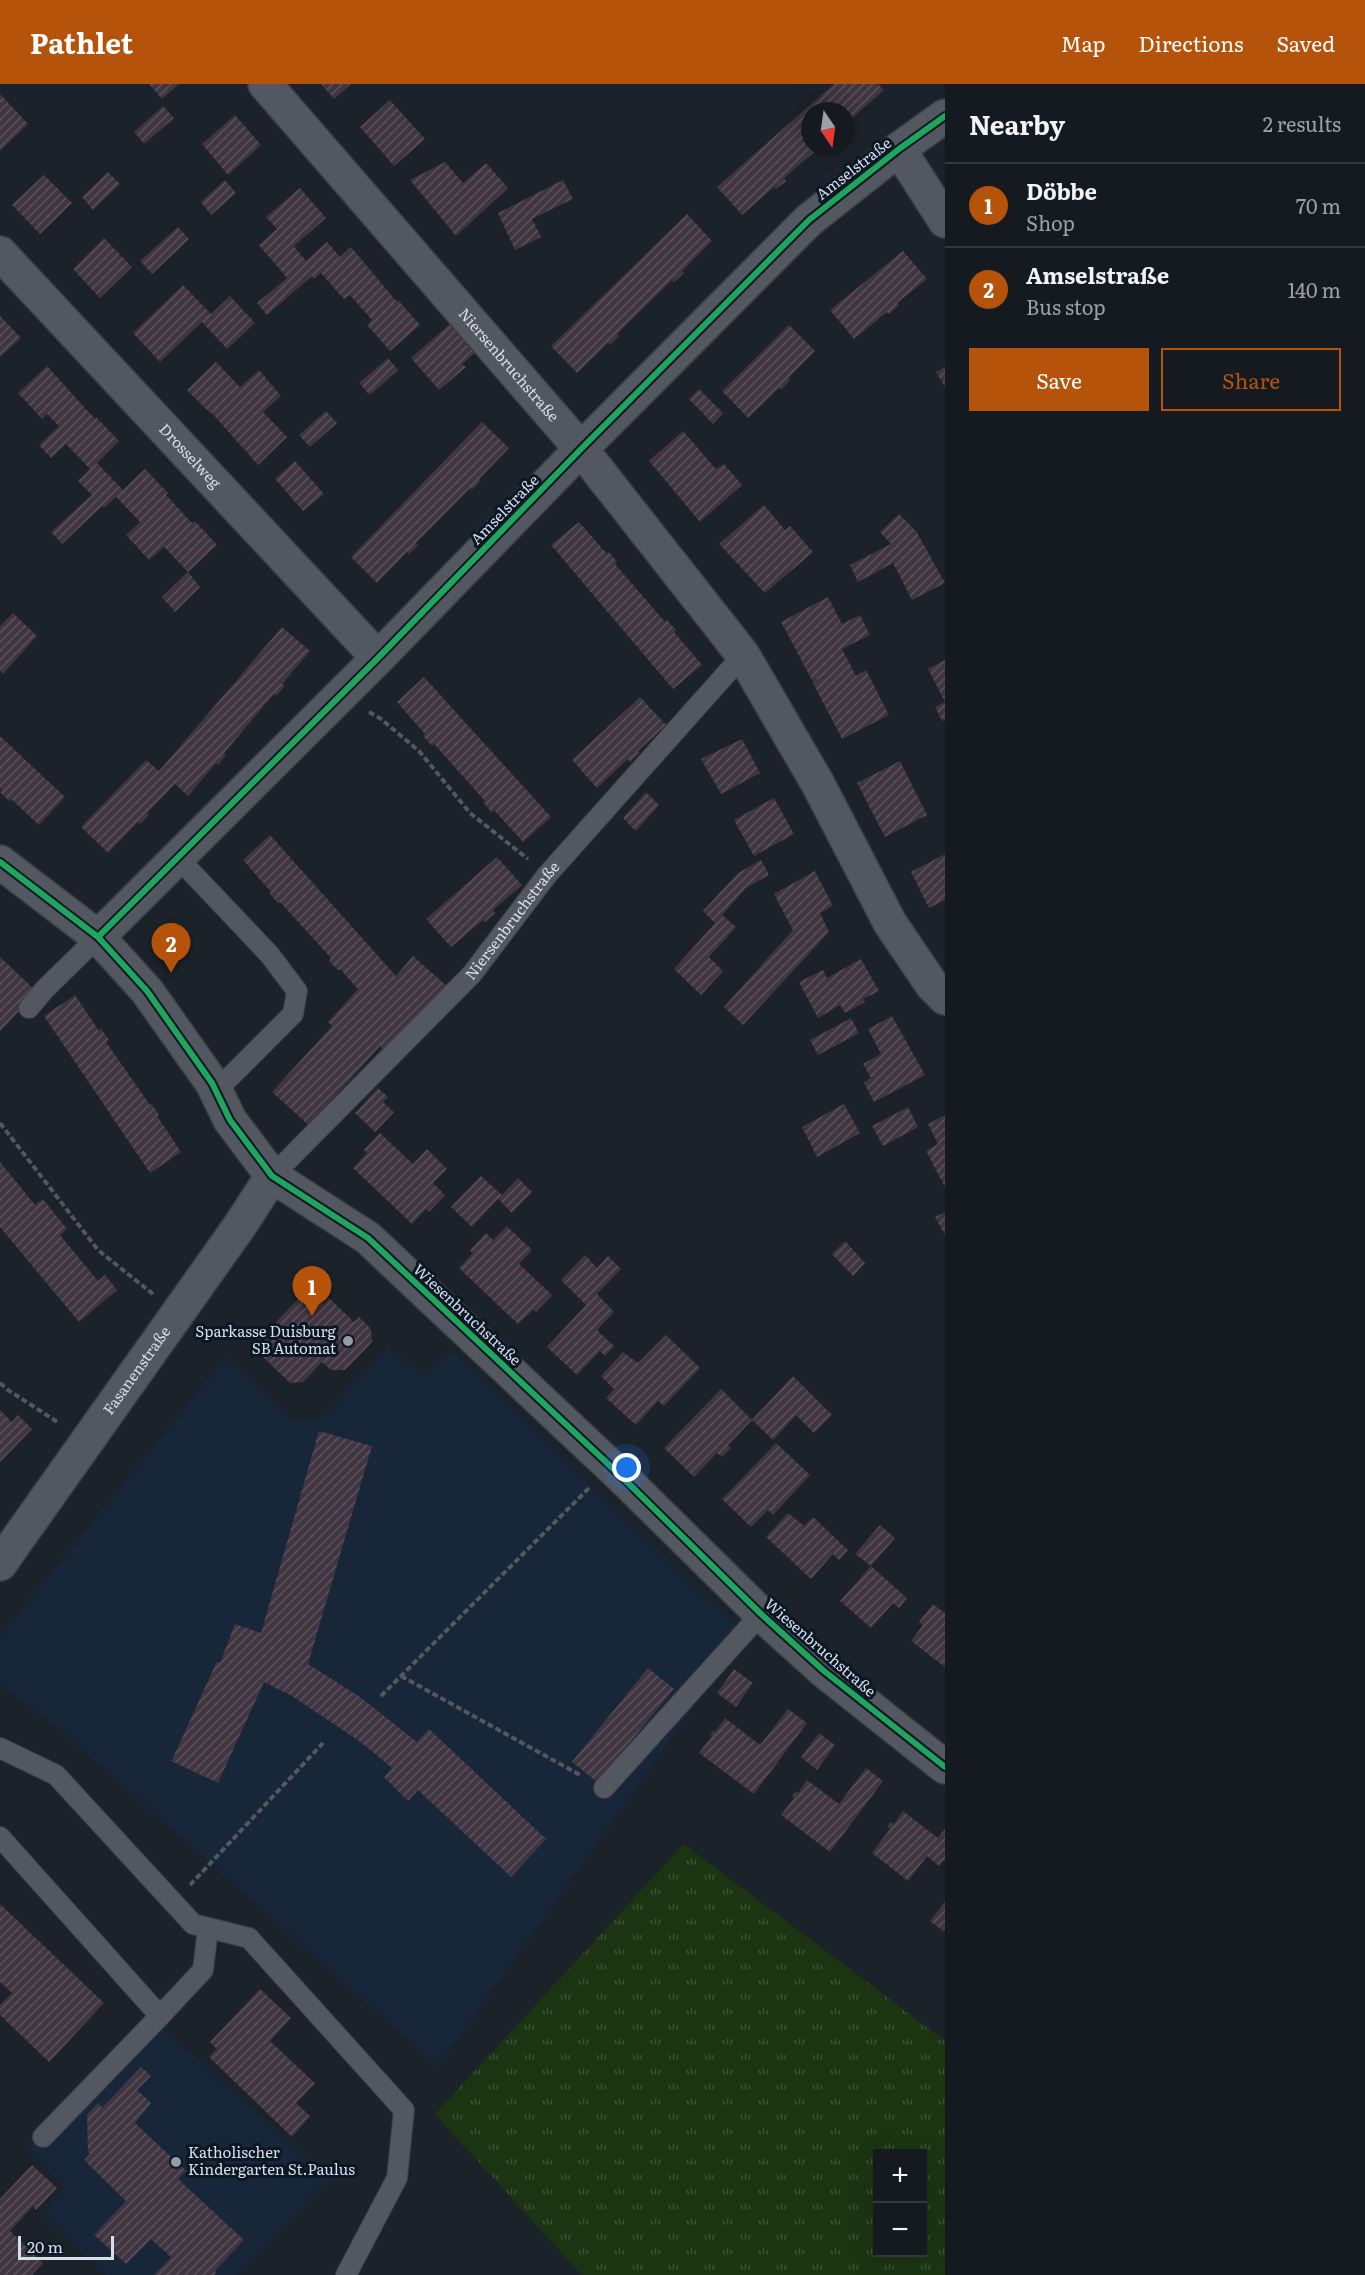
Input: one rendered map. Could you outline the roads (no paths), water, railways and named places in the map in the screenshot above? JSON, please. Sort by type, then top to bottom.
[{"type":"street","name":"Niersenbruchstraße","points":[[265,84],[580,448],[743,655],[818,784],[890,923],[932,985],[945,998]]},
{"type":"street","name":"Amselstraße","points":[[98,937],[378,658],[580,448],[809,220],[945,116]]},
{"type":"street","points":[[899,149],[945,221]]},
{"type":"street","name":"Drosselweg","points":[[0,253],[378,658]]},
{"type":"street","name":"Wiesenbruchstraße","points":[[0,862],[98,937],[147,992],[216,1091],[230,1120],[272,1176],[368,1238],[610,1466],[761,1614],[824,1671],[945,1767]]},
{"type":"street","name":"Fasanenstraße","points":[[0,1564],[178,1314],[272,1176]]},
{"type":"lane","name":"Niersenbruchstraße","points":[[272,1176],[472,974],[547,875],[743,655]]},
{"type":"lane","points":[[178,858],[269,954],[297,991],[292,1014],[216,1091]]},
{"type":"lane","points":[[29,1008],[98,937]]},
{"type":"lane","points":[[604,1788],[761,1614]]},
{"type":"lane","points":[[0,1748],[56,1775],[193,1924],[249,1938],[404,2109],[397,2178],[346,2275]]},
{"type":"lane","points":[[0,1837],[160,2016]]},
{"type":"lane","points":[[43,2137],[203,1970],[208,1928]]},
{"type":"place","name":"Amselstraße","points":[[171,973]]},
{"type":"place","name":"Döbbe","points":[[312,1316]]},
{"type":"place","name":"Sparkasse Duisburg SB Automat","points":[[348,1341]]},
{"type":"place","name":"Katholischer Kindergarten St.Paulus","points":[[176,2162]]}]
